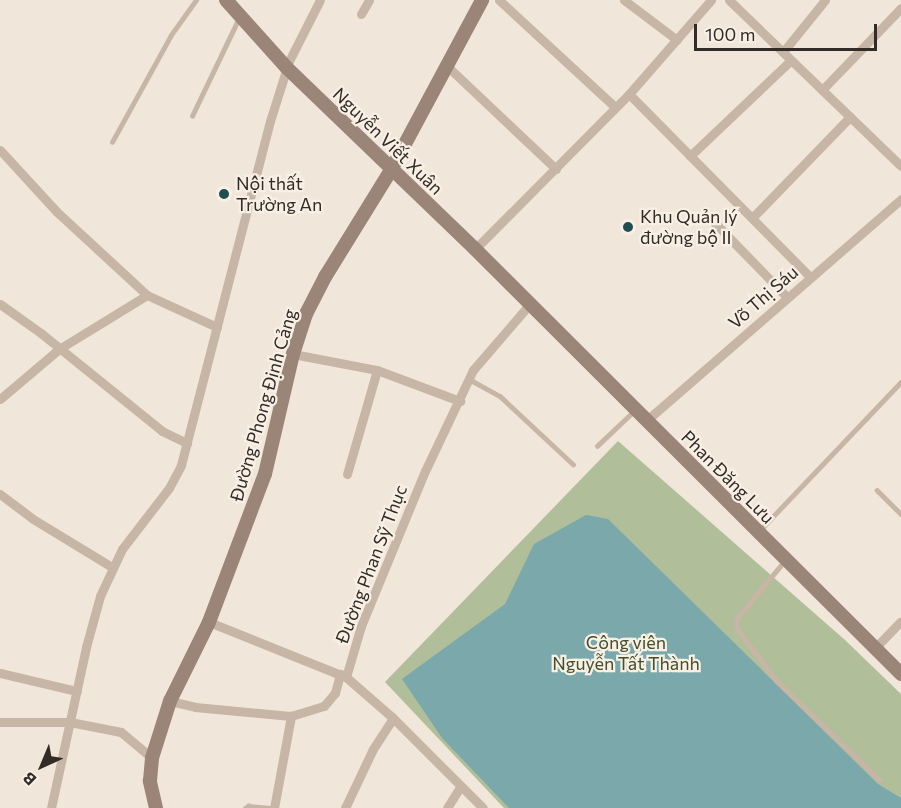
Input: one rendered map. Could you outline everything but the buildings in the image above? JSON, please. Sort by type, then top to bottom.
[{"type":"street","name":"Nguyễn Viết Xuân","points":[[226,0],[287,68],[529,304]]},
{"type":"street","points":[[51,808],[97,606],[112,567],[128,541],[169,488],[187,443],[250,189],[287,68],[320,0]]},
{"type":"street","points":[[361,14],[369,0]]},
{"type":"street","name":"Đường Phong Định Cảng","points":[[156,808],[150,781],[152,758],[170,701],[209,622],[265,474],[293,354],[306,314],[324,277],[391,170],[482,0]]},
{"type":"street","points":[[499,0],[615,107]]},
{"type":"street","points":[[624,0],[677,40]]},
{"type":"street","points":[[475,249],[629,94],[711,0]]},
{"type":"street","points":[[729,0],[901,166]]},
{"type":"street","points":[[783,52],[825,0]]},
{"type":"street","points":[[822,90],[901,8]]},
{"type":"street","points":[[690,156],[791,60]]},
{"type":"street","points":[[447,66],[556,169]]},
{"type":"street","points":[[629,94],[810,277]]},
{"type":"street","points":[[752,218],[850,117]]},
{"type":"street","points":[[0,150],[57,212],[147,295],[217,327]]},
{"type":"street","name":"Võ Thị Sáu","points":[[647,420],[901,199]]},
{"type":"street","points":[[714,222],[787,297]]},
{"type":"street","points":[[0,399],[59,349],[147,295]]},
{"type":"street","points":[[0,304],[162,431],[187,443]]},
{"type":"street","name":"Đường Phan Sỹ Thục","points":[[291,717],[324,706],[335,693],[425,471],[460,401],[472,370],[529,304]]},
{"type":"street","name":"Phan Đăng Lưu","points":[[529,304],[901,674]]},
{"type":"street","points":[[293,354],[377,370],[460,401]]},
{"type":"street","points":[[347,474],[377,370]]},
{"type":"street","points":[[1,496],[33,519],[112,567]]},
{"type":"street","points":[[875,648],[901,621]]},
{"type":"street","points":[[209,622],[343,676],[393,718],[483,808]]},
{"type":"street","points":[[0,673],[77,691]]},
{"type":"street","points":[[170,701],[195,707],[291,717],[272,808]]},
{"type":"street","points":[[345,808],[370,754],[393,718]]},
{"type":"street","points":[[0,722],[70,722],[121,732],[152,758]]},
{"type":"street","points":[[447,808],[461,786]]},
{"type":"lane","points":[[112,142],[171,35],[196,0]]},
{"type":"lane","points":[[192,116],[240,15]]},
{"type":"lane","points":[[469,379],[500,396],[573,464]]},
{"type":"lane","points":[[757,532],[901,382]]},
{"type":"lane","points":[[597,446],[635,410]]},
{"type":"lane","points":[[877,490],[901,514]]},
{"type":"lane","points":[[785,561],[737,619],[736,627],[777,681],[880,780]]},
{"type":"lane","points":[[245,808],[248,806],[272,808]]},
{"type":"green space","name":"Công viên Nguyễn Tất Thành","points":[[618,441],[845,640],[901,694],[901,808],[504,808],[385,682]]},
{"type":"water","name":"Công viên Nguyễn Tất Thành","points":[[586,515],[608,519],[878,784],[901,798],[901,808],[509,808],[442,738],[402,679],[505,604],[534,544]]},
{"type":"place","name":"Nội thất Trường An","points":[[224,194]]},
{"type":"place","name":"Khu Quản lý đường bộ II","points":[[628,227]]}]
